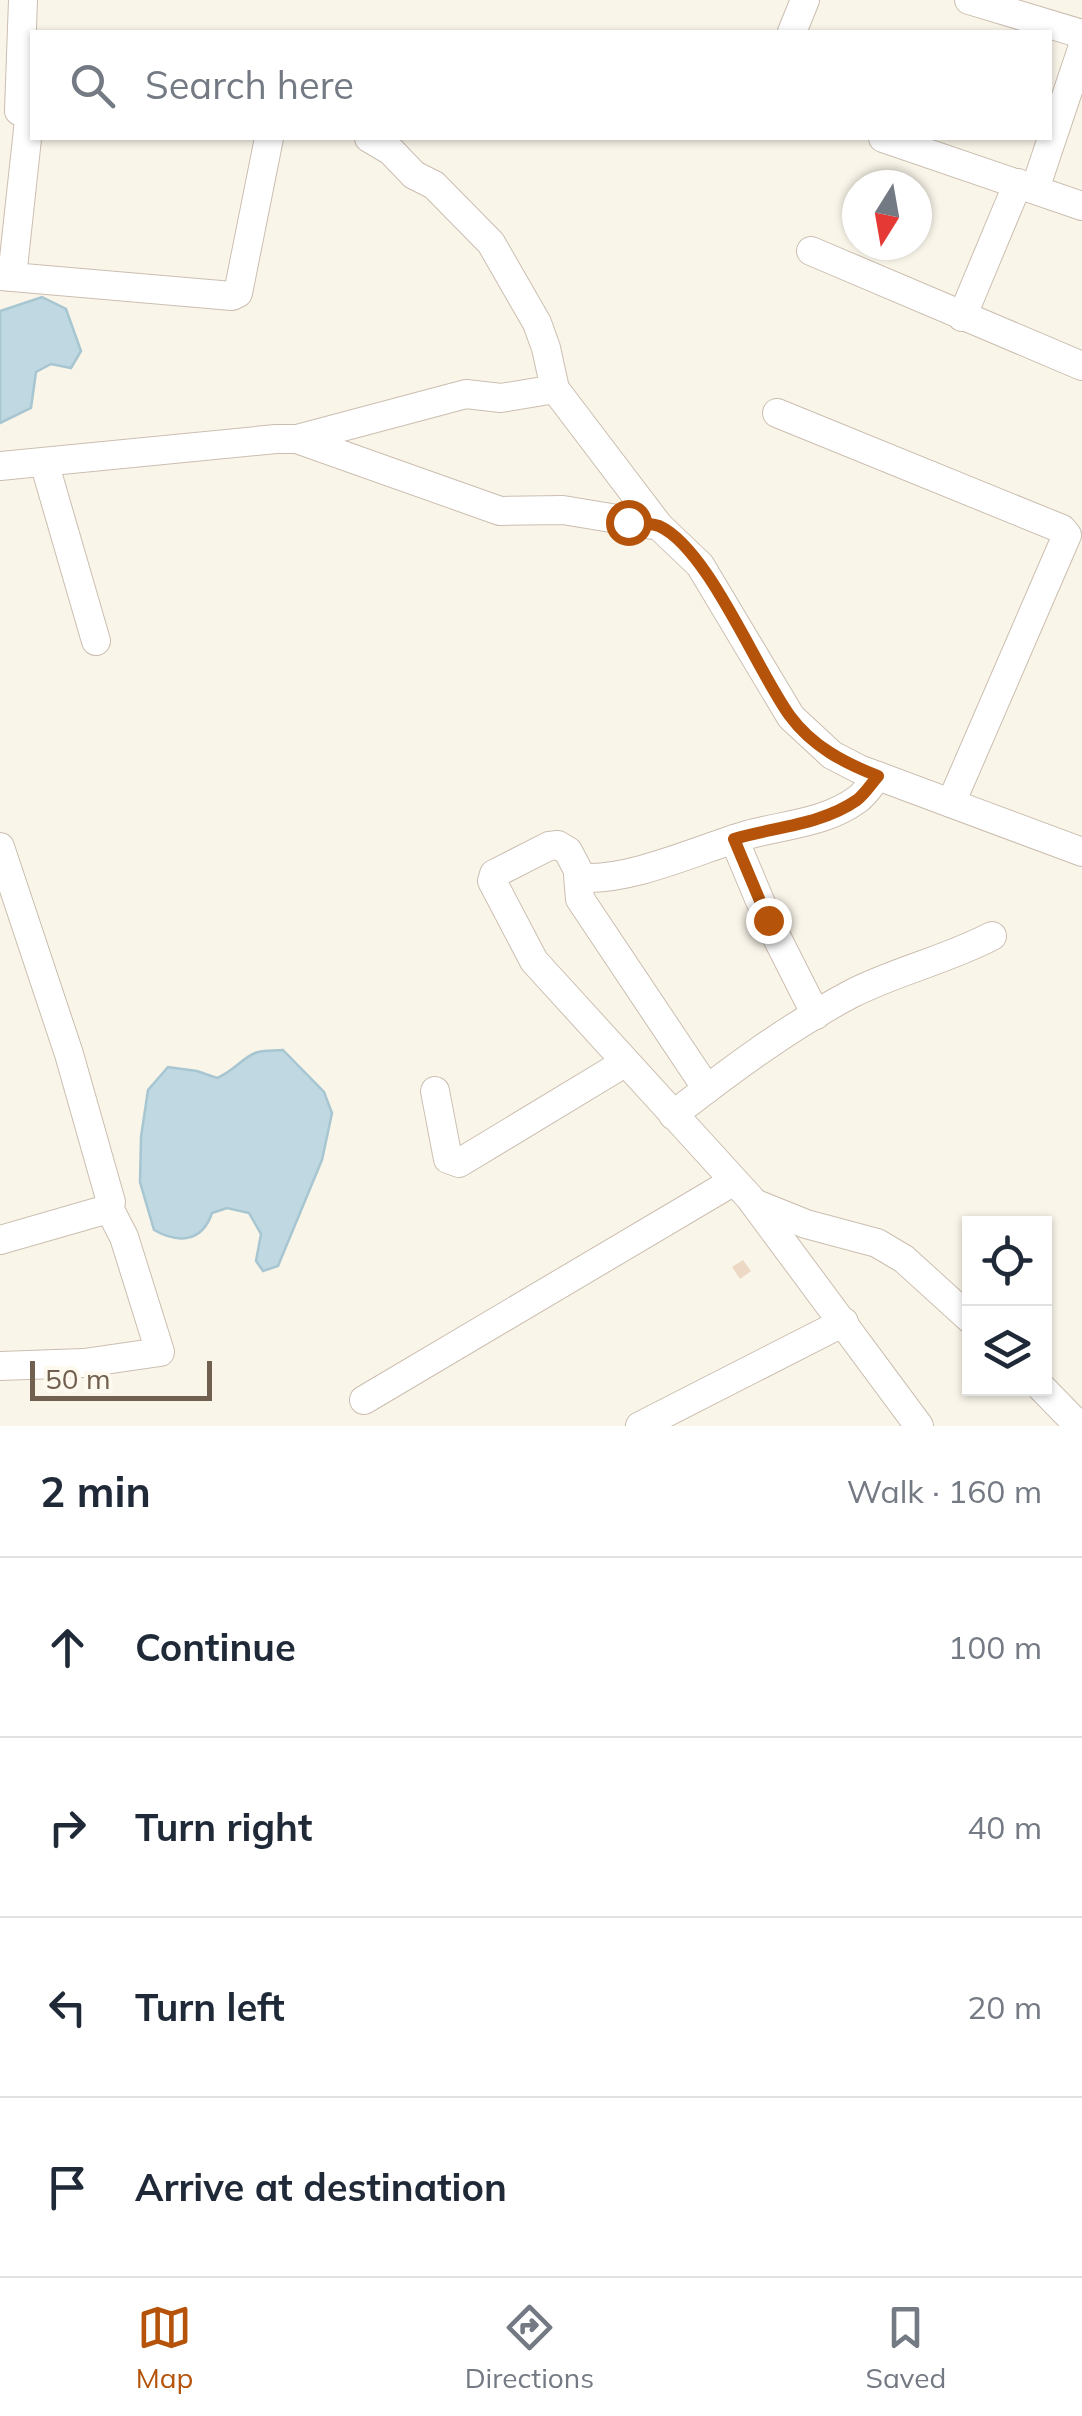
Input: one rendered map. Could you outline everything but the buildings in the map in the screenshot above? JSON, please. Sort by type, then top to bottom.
[{"type":"street","points":[[23,0],[20,110],[6,277],[232,296],[238,293],[269,140]]},
{"type":"street","points":[[793,30],[805,0]]},
{"type":"street","points":[[969,0],[1082,34]]},
{"type":"street","points":[[1052,123],[1082,48]]},
{"type":"street","points":[[372,140],[391,151],[414,175],[434,185],[491,244],[537,323],[554,389],[659,526],[700,565],[791,717],[832,756],[1081,849]]},
{"type":"street","points":[[888,140],[1082,206]]},
{"type":"street","points":[[962,316],[1027,186],[1045,140]]},
{"type":"street","points":[[811,251],[1082,366]]},
{"type":"street","points":[[297,440],[466,394],[501,398],[554,389]]},
{"type":"street","points":[[777,413],[1068,534],[951,803]]},
{"type":"street","points":[[0,466],[297,440],[500,511],[562,510],[659,526]]},
{"type":"street","points":[[44,462],[96,641]]},
{"type":"street","points":[[578,875],[589,878],[633,870],[734,839],[794,826],[858,799],[878,776]]},
{"type":"street","points":[[734,839],[768,920],[816,1015]]},
{"type":"street","points":[[707,1089],[580,899],[578,875],[568,850],[558,844],[496,871],[492,881],[534,960],[753,1202],[919,1426]]},
{"type":"street","points":[[0,848],[111,1193],[109,1208],[124,1237],[160,1352],[84,1363],[0,1366]]},
{"type":"street","points":[[673,1115],[852,994],[954,956],[992,936]]},
{"type":"street","points":[[435,1092],[448,1158],[460,1163],[626,1062]]},
{"type":"street","points":[[364,1400],[734,1181]]},
{"type":"street","points":[[753,1202],[806,1224],[877,1243],[904,1259],[962,1312]]},
{"type":"street","points":[[0,1240],[109,1208]]},
{"type":"street","points":[[640,1426],[844,1322]]},
{"type":"street","points":[[1050,1396],[1079,1426]]},
{"type":"water","points":[[42,297],[66,309],[81,351],[71,368],[51,364],[36,372],[31,408],[0,423],[0,311]]},
{"type":"water","points":[[283,1050],[324,1092],[332,1113],[322,1160],[278,1266],[263,1271],[256,1261],[261,1234],[249,1213],[227,1208],[212,1213],[202,1230],[189,1238],[154,1230],[140,1182],[141,1137],[148,1090],[168,1067],[217,1078],[255,1053]]},
{"type":"route","points":[[628,522],[659,526],[679,542],[725,603],[791,717],[832,756],[878,776],[858,799],[831,812],[794,826],[734,839],[768,920]]}]
